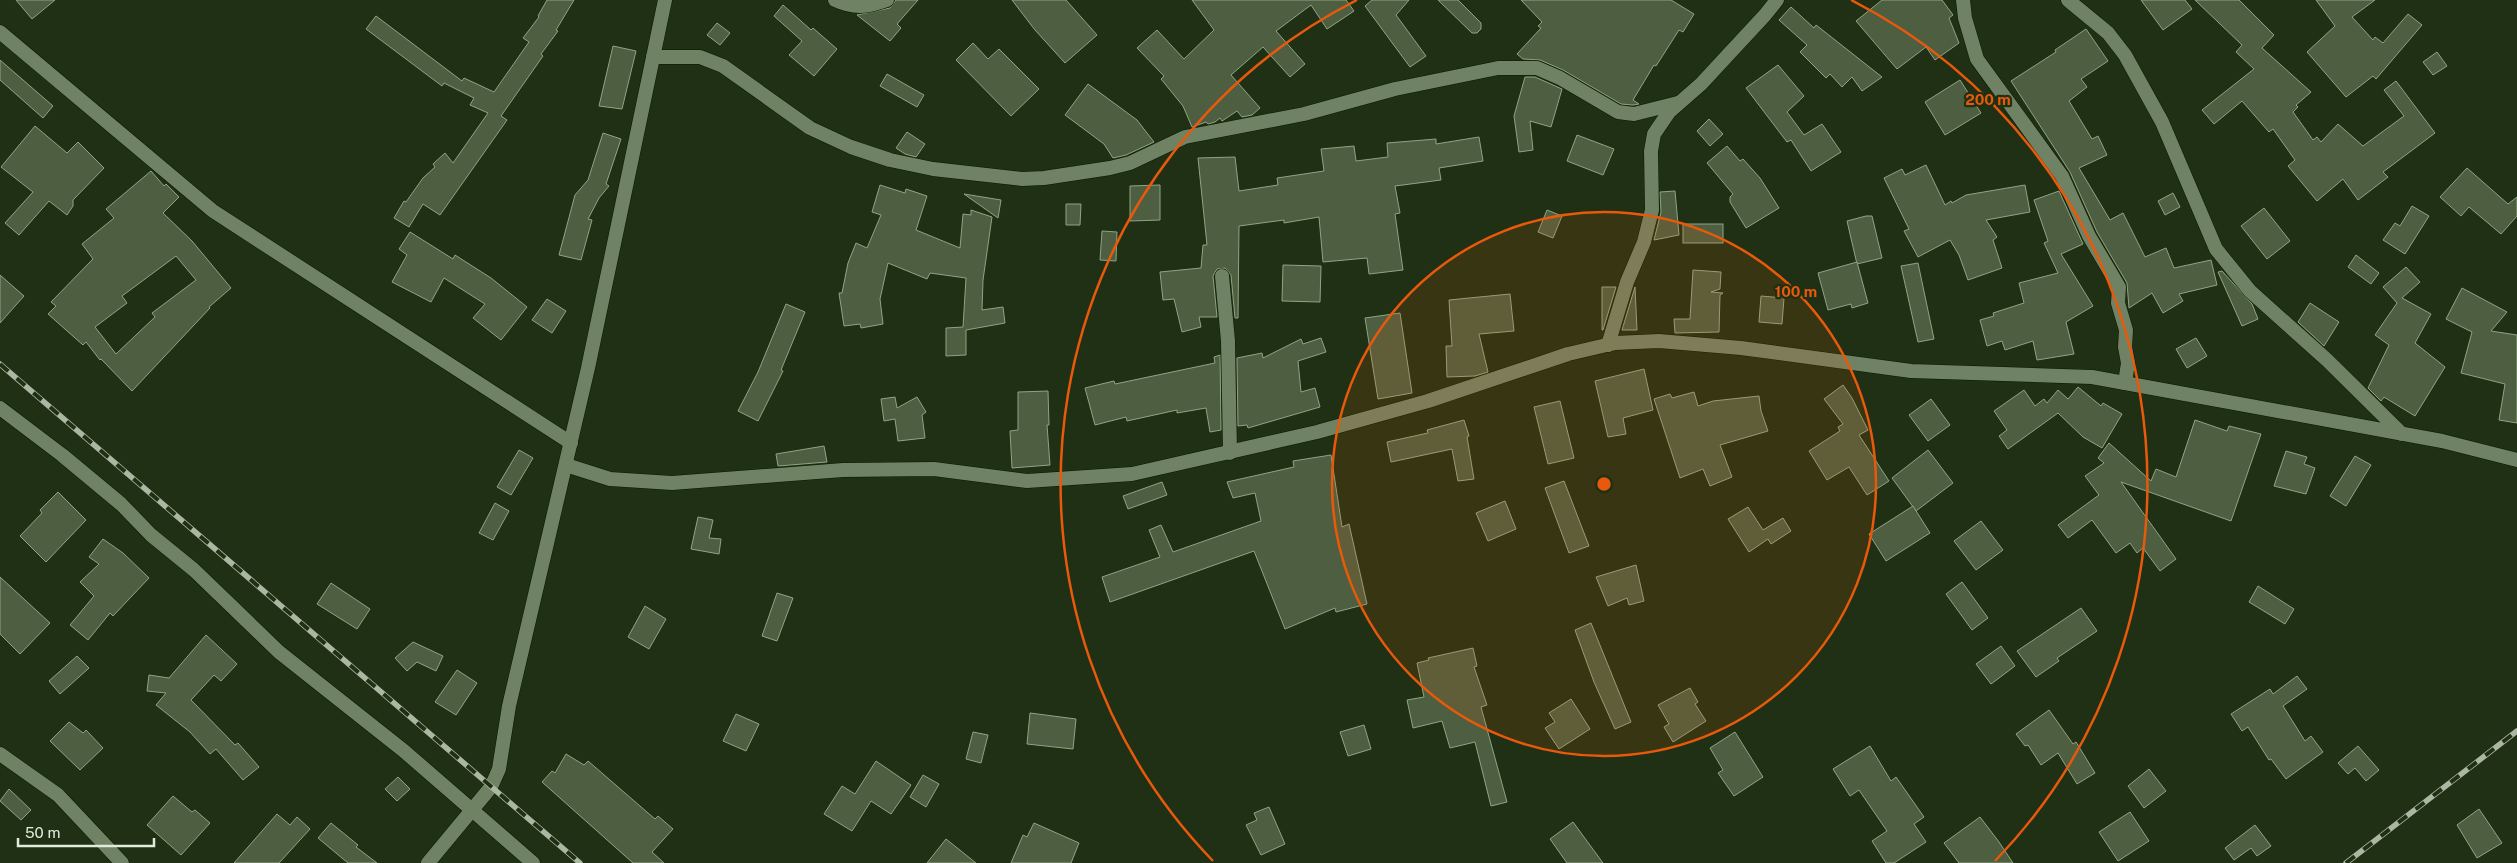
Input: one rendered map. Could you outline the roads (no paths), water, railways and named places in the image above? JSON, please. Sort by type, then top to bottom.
[{"type":"street","points":[[428,863],[491,787],[499,770],[509,706],[571,443],[665,0]]},
{"type":"street","points":[[835,0],[850,7],[873,5],[887,0]]},
{"type":"street","points":[[1608,345],[1627,282],[1644,242],[1652,210],[1651,151],[1654,134],[1660,123],[1678,103],[1701,84],[1777,0]]},
{"type":"street","points":[[1962,0],[1965,18],[1977,59],[2062,176],[2088,236],[2119,287],[2118,303],[2126,330],[2125,347],[2128,364],[2125,383]]},
{"type":"street","points":[[2068,0],[2108,33],[2125,55],[2162,122],[2216,249],[2250,291],[2327,360],[2402,434]]},
{"type":"street","points":[[0,32],[213,211],[571,443]]},
{"type":"street","points":[[653,57],[700,57],[723,66],[810,128],[890,160],[933,170],[1022,179],[1044,178],[1110,168],[1130,163],[1184,137],[1304,114],[1395,88],[1498,68],[1537,68],[1560,78],[1618,112],[1634,114],[1678,103]]},
{"type":"street","points":[[1222,276],[1228,340],[1230,453]]},
{"type":"street","points":[[566,465],[610,479],[672,483],[835,471],[934,469],[1027,481],[1132,474],[1317,432],[1428,401],[1568,354],[1608,345],[1658,341],[1740,348],[1911,370],[2092,377],[2402,434],[2517,460]]},
{"type":"street","points":[[0,408],[62,454],[121,504],[151,535],[194,570],[279,652],[404,751],[533,863]]},
{"type":"street","points":[[0,754],[58,795],[122,863]]},
{"type":"railway","points":[[0,364],[580,863]]},
{"type":"railway","points":[[2346,863],[2517,731]]}]
